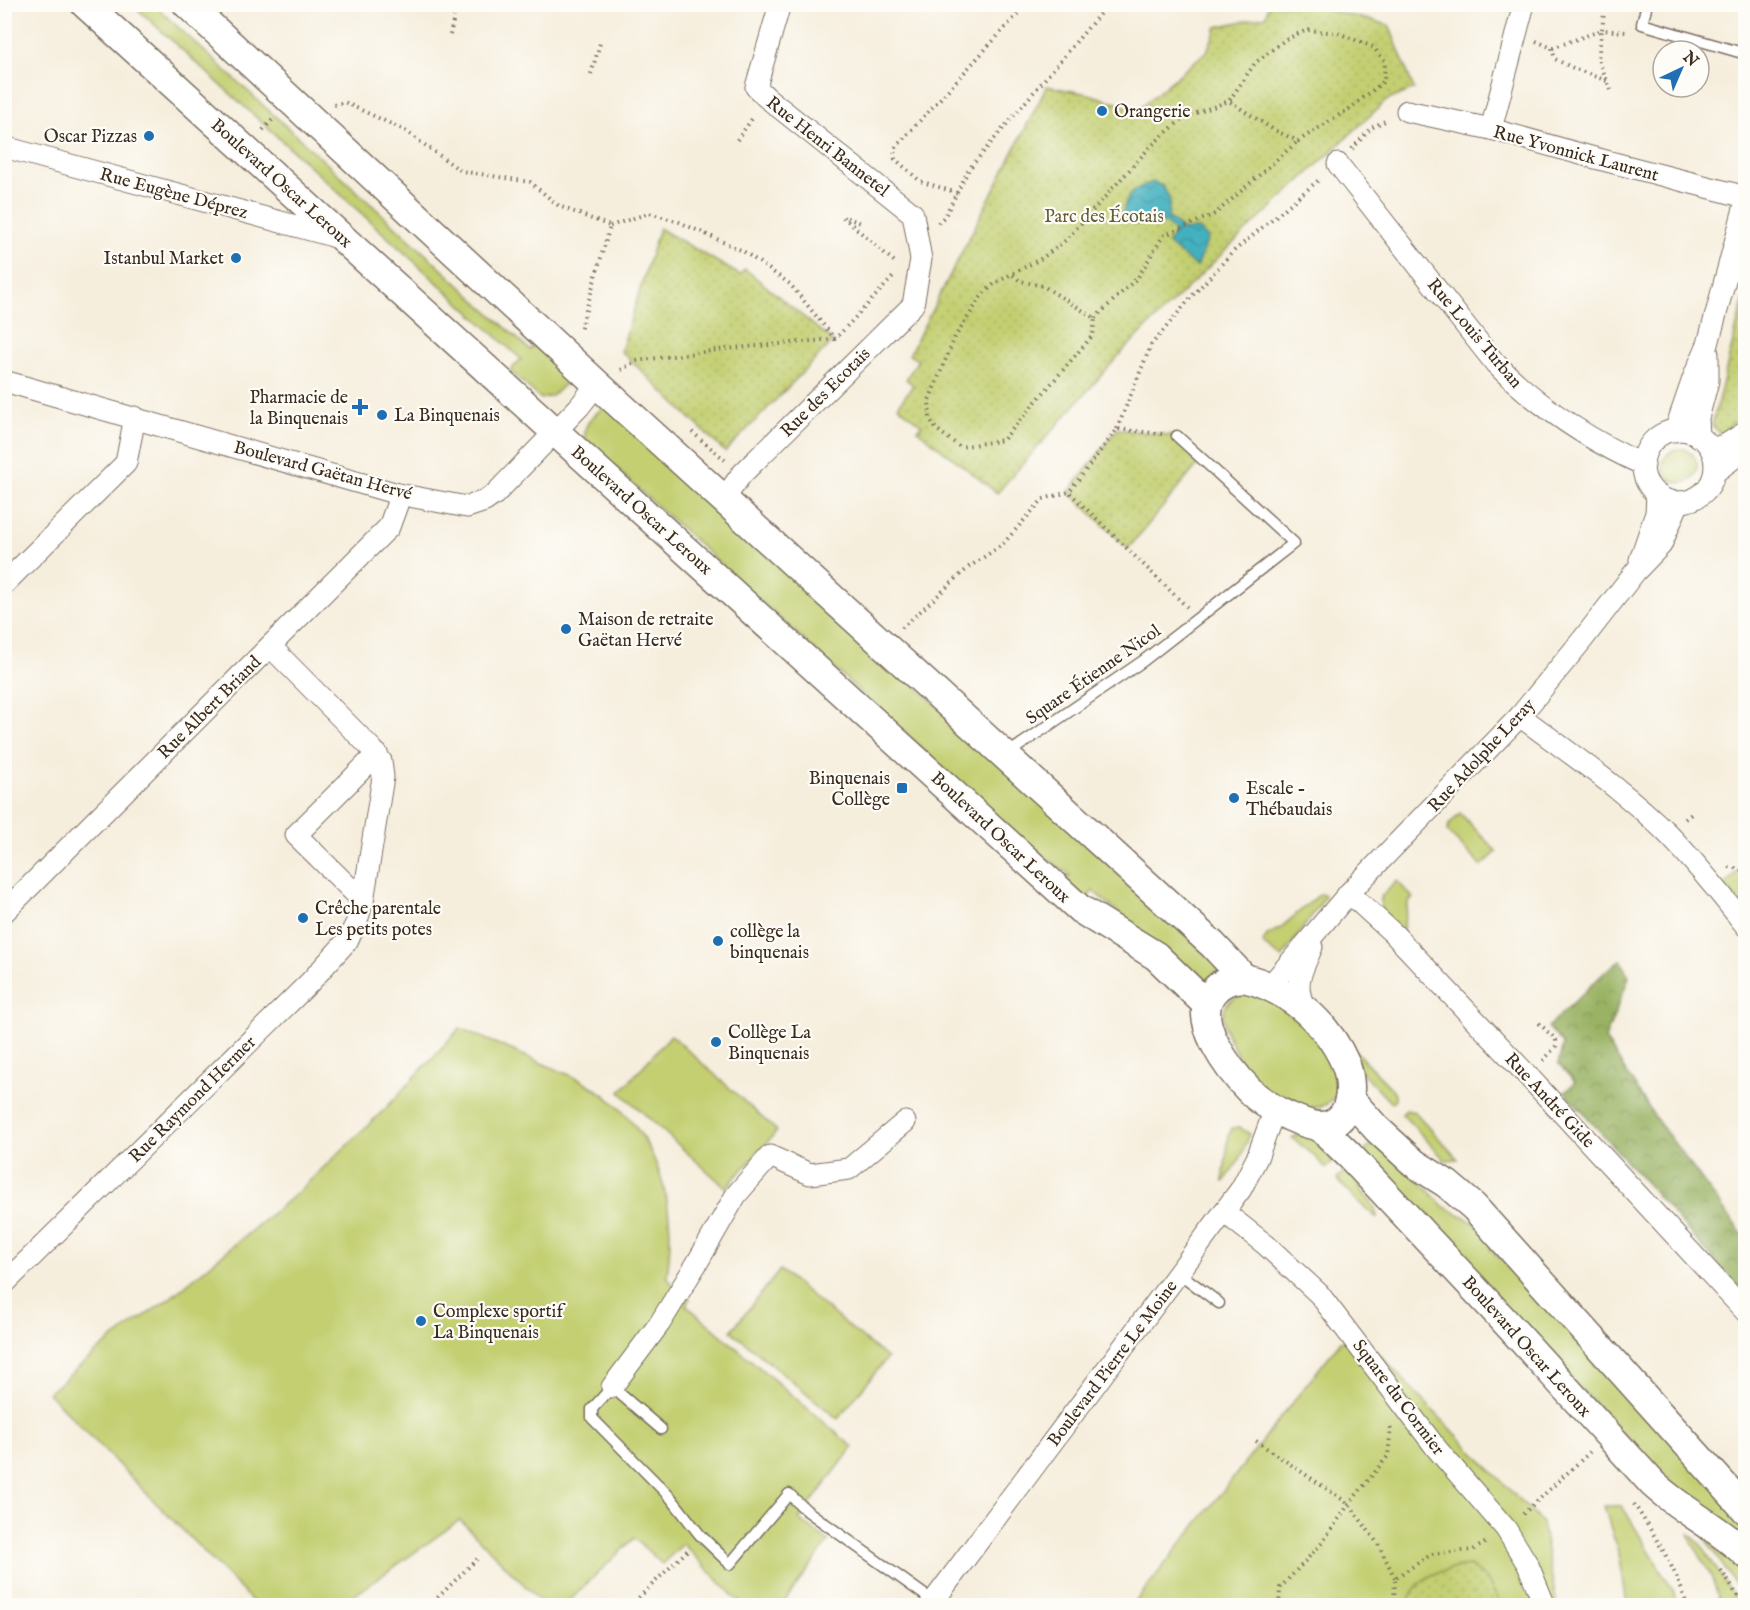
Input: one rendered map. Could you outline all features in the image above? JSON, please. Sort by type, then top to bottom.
[{"type":"main road","name":"Boulevard Oscar Leroux","points":[[85,4],[1080,909],[1156,956],[1206,1004]]},
{"type":"main road","points":[[187,4],[564,352],[609,377],[724,500],[1213,945],[1257,982],[1305,1010],[1336,1047],[1346,1065],[1350,1083],[1350,1100],[1340,1118],[1332,1123],[1319,1126],[1299,1121],[1275,1109],[1250,1091],[1225,1060],[1207,1026],[1206,1004],[1211,994],[1226,981],[1257,982]]},
{"type":"main road","points":[[1350,1100],[1377,1130],[1407,1157],[1448,1184],[1474,1207],[1746,1510]]},
{"type":"main road","name":"Boulevard Oscar Leroux","points":[[1319,1126],[1350,1156],[1607,1434],[1672,1501],[1746,1554]]},
{"type":"street","name":"Rue Henri Bannetel","points":[[780,4],[756,87],[766,98],[913,213]]},
{"type":"street","points":[[1491,129],[1524,4]]},
{"type":"street","name":"Rue Yvonnick Laurent","points":[[1407,111],[1491,129],[1746,199]]},
{"type":"street","name":"Rue Eugène Déprez","points":[[4,147],[344,240]]},
{"type":"street","name":"Rue Louis Turban","points":[[1338,164],[1495,363],[1517,384],[1574,428],[1644,465]]},
{"type":"street","points":[[1675,431],[1708,344],[1746,199]]},
{"type":"street","name":"Rue des Ecotais","points":[[724,500],[741,475],[913,304],[921,260],[913,213]]},
{"type":"street","points":[[1708,344],[1708,381],[1698,418],[1705,443],[1715,464],[1713,480],[1695,499],[1679,502],[1657,494],[1647,481],[1644,465],[1648,449],[1659,437],[1675,431],[1692,433],[1705,443],[1727,444],[1746,432]]},
{"type":"street","name":"Boulevard Gaëtan Hervé","points":[[4,381],[398,494],[467,507],[476,505],[495,494],[609,377]]},
{"type":"street","points":[[4,584],[126,463],[135,417]]},
{"type":"street","points":[[1715,472],[1746,449]]},
{"type":"street","name":"Rue Albert Briand","points":[[4,912],[389,527],[397,505],[398,494]]},
{"type":"street","name":"Rue Adolphe Leray","points":[[1635,572],[1649,538],[1657,505],[1657,494]]},
{"type":"street","name":"Rue Adolphe Leray","points":[[1257,982],[1284,971],[1304,944],[1318,932],[1349,893],[1520,716],[1584,639],[1635,572],[1661,545],[1679,502]]},
{"type":"street","points":[[270,646],[377,754],[296,835],[363,901]]},
{"type":"street","points":[[1520,716],[1630,801],[1666,832],[1702,871],[1746,926]]},
{"type":"street","name":"Rue Raymond Hermer","points":[[4,1284],[310,982],[346,941],[356,924],[363,901],[383,777],[381,761],[377,754]]},
{"type":"street","name":"Rue André Gide","points":[[1349,893],[1409,951],[1746,1312]]},
{"type":"street","name":"Rue Adolphe Leray","points":[[1305,1010],[1298,994],[1298,982],[1318,932]]},
{"type":"street","name":"Boulevard Pierre Le Moine","points":[[934,1604],[1224,1212],[1250,1174],[1275,1109]]},
{"type":"street","points":[[612,1387],[660,1323],[698,1263],[736,1195],[770,1156],[810,1174],[849,1169],[905,1122]]},
{"type":"street","name":"Square du Cormier","points":[[1224,1212],[1266,1245],[1320,1294],[1437,1449],[1506,1529],[1528,1565],[1545,1605]]},
{"type":"lane","points":[[1647,4],[1642,24],[1746,54]]},
{"type":"lane","name":"Square Étienne Nicol","points":[[1005,755],[1143,661],[1294,543],[1177,436]]},
{"type":"lane","points":[[1179,1273],[1219,1303]]},
{"type":"lane","points":[[661,1429],[612,1387],[592,1409],[592,1418],[671,1498],[700,1535],[730,1564],[789,1494],[806,1510],[934,1604]]},
{"type":"path","points":[[957,194],[920,181],[895,159],[894,149],[1027,4]]},
{"type":"path","points":[[919,246],[945,216],[969,169],[1108,4]]},
{"type":"path","points":[[1605,4],[1598,59],[1611,90]]},
{"type":"path","points":[[450,34],[454,17]]},
{"type":"path","points":[[1307,30],[1338,33],[1373,47],[1385,61],[1384,81],[1353,107],[1298,141],[1215,214],[1163,236],[1138,277],[1095,318],[1093,335],[1003,440],[960,447],[936,429],[930,419],[929,400],[955,337],[983,294],[995,284],[1042,258],[1066,240],[1151,146],[1183,118],[1229,101],[1255,63],[1286,39],[1307,30]]},
{"type":"path","points":[[1517,32],[1552,48],[1602,30]]},
{"type":"path","points":[[591,74],[601,40]]},
{"type":"path","points":[[1552,48],[1555,59],[1607,81]]},
{"type":"path","points":[[737,140],[766,98]]},
{"type":"path","points":[[1229,101],[1274,130],[1298,141]]},
{"type":"path","points":[[326,108],[345,102],[404,130],[461,171],[530,182],[560,206],[610,226],[649,213],[679,222],[743,251],[790,284],[835,339]]},
{"type":"path","points":[[883,644],[969,567],[1002,545],[1043,499],[1069,492],[1117,429],[1151,345],[1193,295],[1234,251],[1338,164],[1371,128],[1407,111]]},
{"type":"path","points":[[609,377],[636,362],[725,349],[835,339],[901,268],[843,217],[864,224]]},
{"type":"path","points":[[564,352],[580,332],[610,226]]},
{"type":"path","points":[[1013,275],[1020,281],[1043,286],[1095,318]]},
{"type":"path","points":[[1117,429],[1177,436]]},
{"type":"path","points":[[1069,492],[1198,618]]},
{"type":"path","points":[[1539,1023],[1556,1040]]},
{"type":"path","points":[[1279,1605],[1280,1588],[1322,1543],[1349,1504],[1388,1456],[1392,1412],[1388,1384]]},
{"type":"path","points":[[1395,1578],[1432,1554],[1473,1550],[1506,1529],[1567,1475],[1607,1434]]},
{"type":"path","points":[[1256,1440],[1349,1504],[1378,1544],[1395,1578],[1394,1605]]},
{"type":"path","points":[[1628,1495],[1683,1589],[1687,1605]]},
{"type":"path","points":[[630,1605],[685,1553],[700,1535]]},
{"type":"path","points":[[429,1605],[477,1559]]},
{"type":"green space","points":[[133,5],[154,5],[530,350],[538,341],[567,369],[568,381],[552,396],[541,399],[510,371],[521,359]]},
{"type":"green space","name":"Parc des Écotais","points":[[1268,5],[1308,5],[1389,25],[1414,89],[1386,101],[1230,246],[1122,352],[997,493],[917,430],[922,425],[898,406],[913,385],[906,379],[918,360],[909,355],[1047,86],[1089,94],[1137,110],[1207,51],[1217,27],[1266,16]]},
{"type":"green space","points":[[659,228],[740,275],[745,269],[833,341],[725,452],[621,351]]},
{"type":"green space","points":[[1745,294],[1745,414],[1720,434],[1712,425]]},
{"type":"green space","points":[[609,403],[1219,966],[1217,971],[1200,987],[1093,891],[1083,902],[1063,884],[1070,875],[1024,842],[587,442],[585,430],[587,425]]},
{"type":"green space","points":[[1117,429],[1177,436],[1203,458],[1128,549],[1069,492]]},
{"type":"green space","points":[[1680,449],[1692,454],[1697,466],[1692,478],[1680,483],[1668,478],[1663,466],[1668,454]]},
{"type":"green space","points":[[1460,813],[1497,852],[1481,866],[1447,831],[1449,825]]},
{"type":"green space","points":[[1745,864],[1745,910],[1724,885]]},
{"type":"green space","points":[[1397,881],[1413,898],[1408,903],[1402,933],[1381,911],[1381,897]]},
{"type":"green space","points":[[1320,894],[1324,894],[1325,897],[1282,958],[1264,945],[1263,942],[1267,935],[1279,929]]},
{"type":"green space","points":[[1621,960],[1629,977],[1605,1039],[1654,1116],[1745,1238],[1745,1295],[1565,1092],[1575,1082],[1558,1064],[1563,1044],[1548,1027],[1608,969]]},
{"type":"green space","points":[[1250,994],[1266,997],[1313,1031],[1334,1069],[1337,1093],[1328,1103],[1318,1107],[1306,1107],[1293,1103],[1268,1090],[1246,1070],[1232,1045],[1223,1017],[1224,1009],[1229,1002],[1237,997]]},
{"type":"green space","name":"Complexe sportif La Binquenais","points":[[460,1028],[581,1080],[606,1096],[627,1116],[656,1163],[669,1218],[670,1247],[667,1276],[676,1289],[690,1298],[686,1305],[853,1447],[799,1519],[829,1541],[782,1605],[742,1605],[683,1544],[662,1564],[634,1538],[565,1605],[544,1605],[460,1520],[341,1605],[256,1605],[48,1393],[112,1339],[170,1298],[298,1192],[386,1108]]},
{"type":"green space","points":[[671,1035],[777,1131],[726,1188],[620,1092]]},
{"type":"green space","points":[[1352,1048],[1391,1088],[1395,1099],[1391,1103],[1361,1072]]},
{"type":"green space","points":[[1406,1110],[1415,1112],[1458,1159],[1445,1160],[1402,1114]]},
{"type":"green space","points":[[1239,1127],[1250,1134],[1240,1159],[1224,1182],[1229,1135],[1232,1128]]},
{"type":"green space","points":[[1297,1135],[1312,1135],[1338,1156],[1326,1168],[1292,1138]]},
{"type":"green space","points":[[1378,1137],[1444,1207],[1465,1217],[1498,1242],[1490,1249],[1529,1284],[1745,1521],[1745,1541],[1688,1501],[1359,1157]]},
{"type":"green space","points":[[1348,1167],[1374,1206],[1377,1218],[1337,1179]]},
{"type":"green space","points":[[780,1270],[887,1358],[838,1419],[731,1331]]},
{"type":"green space","points":[[1364,1339],[1542,1523],[1557,1605],[1132,1606],[1341,1341]]},
{"type":"green space","points":[[1604,1506],[1622,1506],[1674,1592],[1676,1605],[1627,1605],[1620,1558]]},
{"type":"green space","points":[[1689,1533],[1702,1546],[1739,1605],[1721,1605],[1711,1575]]},
{"type":"green space","points":[[1704,1537],[1745,1569],[1745,1599]]},
{"type":"green space","points":[[1470,1566],[1487,1579],[1501,1605],[1407,1605],[1417,1587],[1431,1575]]},
{"type":"water","points":[[1153,182],[1163,186],[1170,200],[1168,217],[1183,230],[1198,229],[1208,238],[1197,267],[1168,244],[1175,232],[1165,223],[1133,224],[1122,215],[1126,201],[1132,193]]},
{"type":"place","name":"Orangerie","points":[[1102,111]]},
{"type":"place","name":"Oscar Pizzas","points":[[149,136]]},
{"type":"place","name":"Istanbul Market","points":[[236,258]]},
{"type":"place","name":"Pharmacie de la Binquenais","points":[[360,407]]},
{"type":"place","name":"La Binquenais","points":[[382,415]]},
{"type":"place","name":"Maison de retraite Gaëtan Hervé","points":[[566,629]]},
{"type":"place","name":"Binquenais Collège","points":[[902,788]]},
{"type":"place","name":"Escale - Thébaudais","points":[[1234,798]]},
{"type":"place","name":"Crêche parentale Les petits potes","points":[[303,918]]},
{"type":"place","name":"collège la binquenais","points":[[718,941]]},
{"type":"place","name":"Collège La Binquenais","points":[[716,1042]]},
{"type":"place","name":"Complexe sportif La Binquenais","points":[[421,1321]]}]
